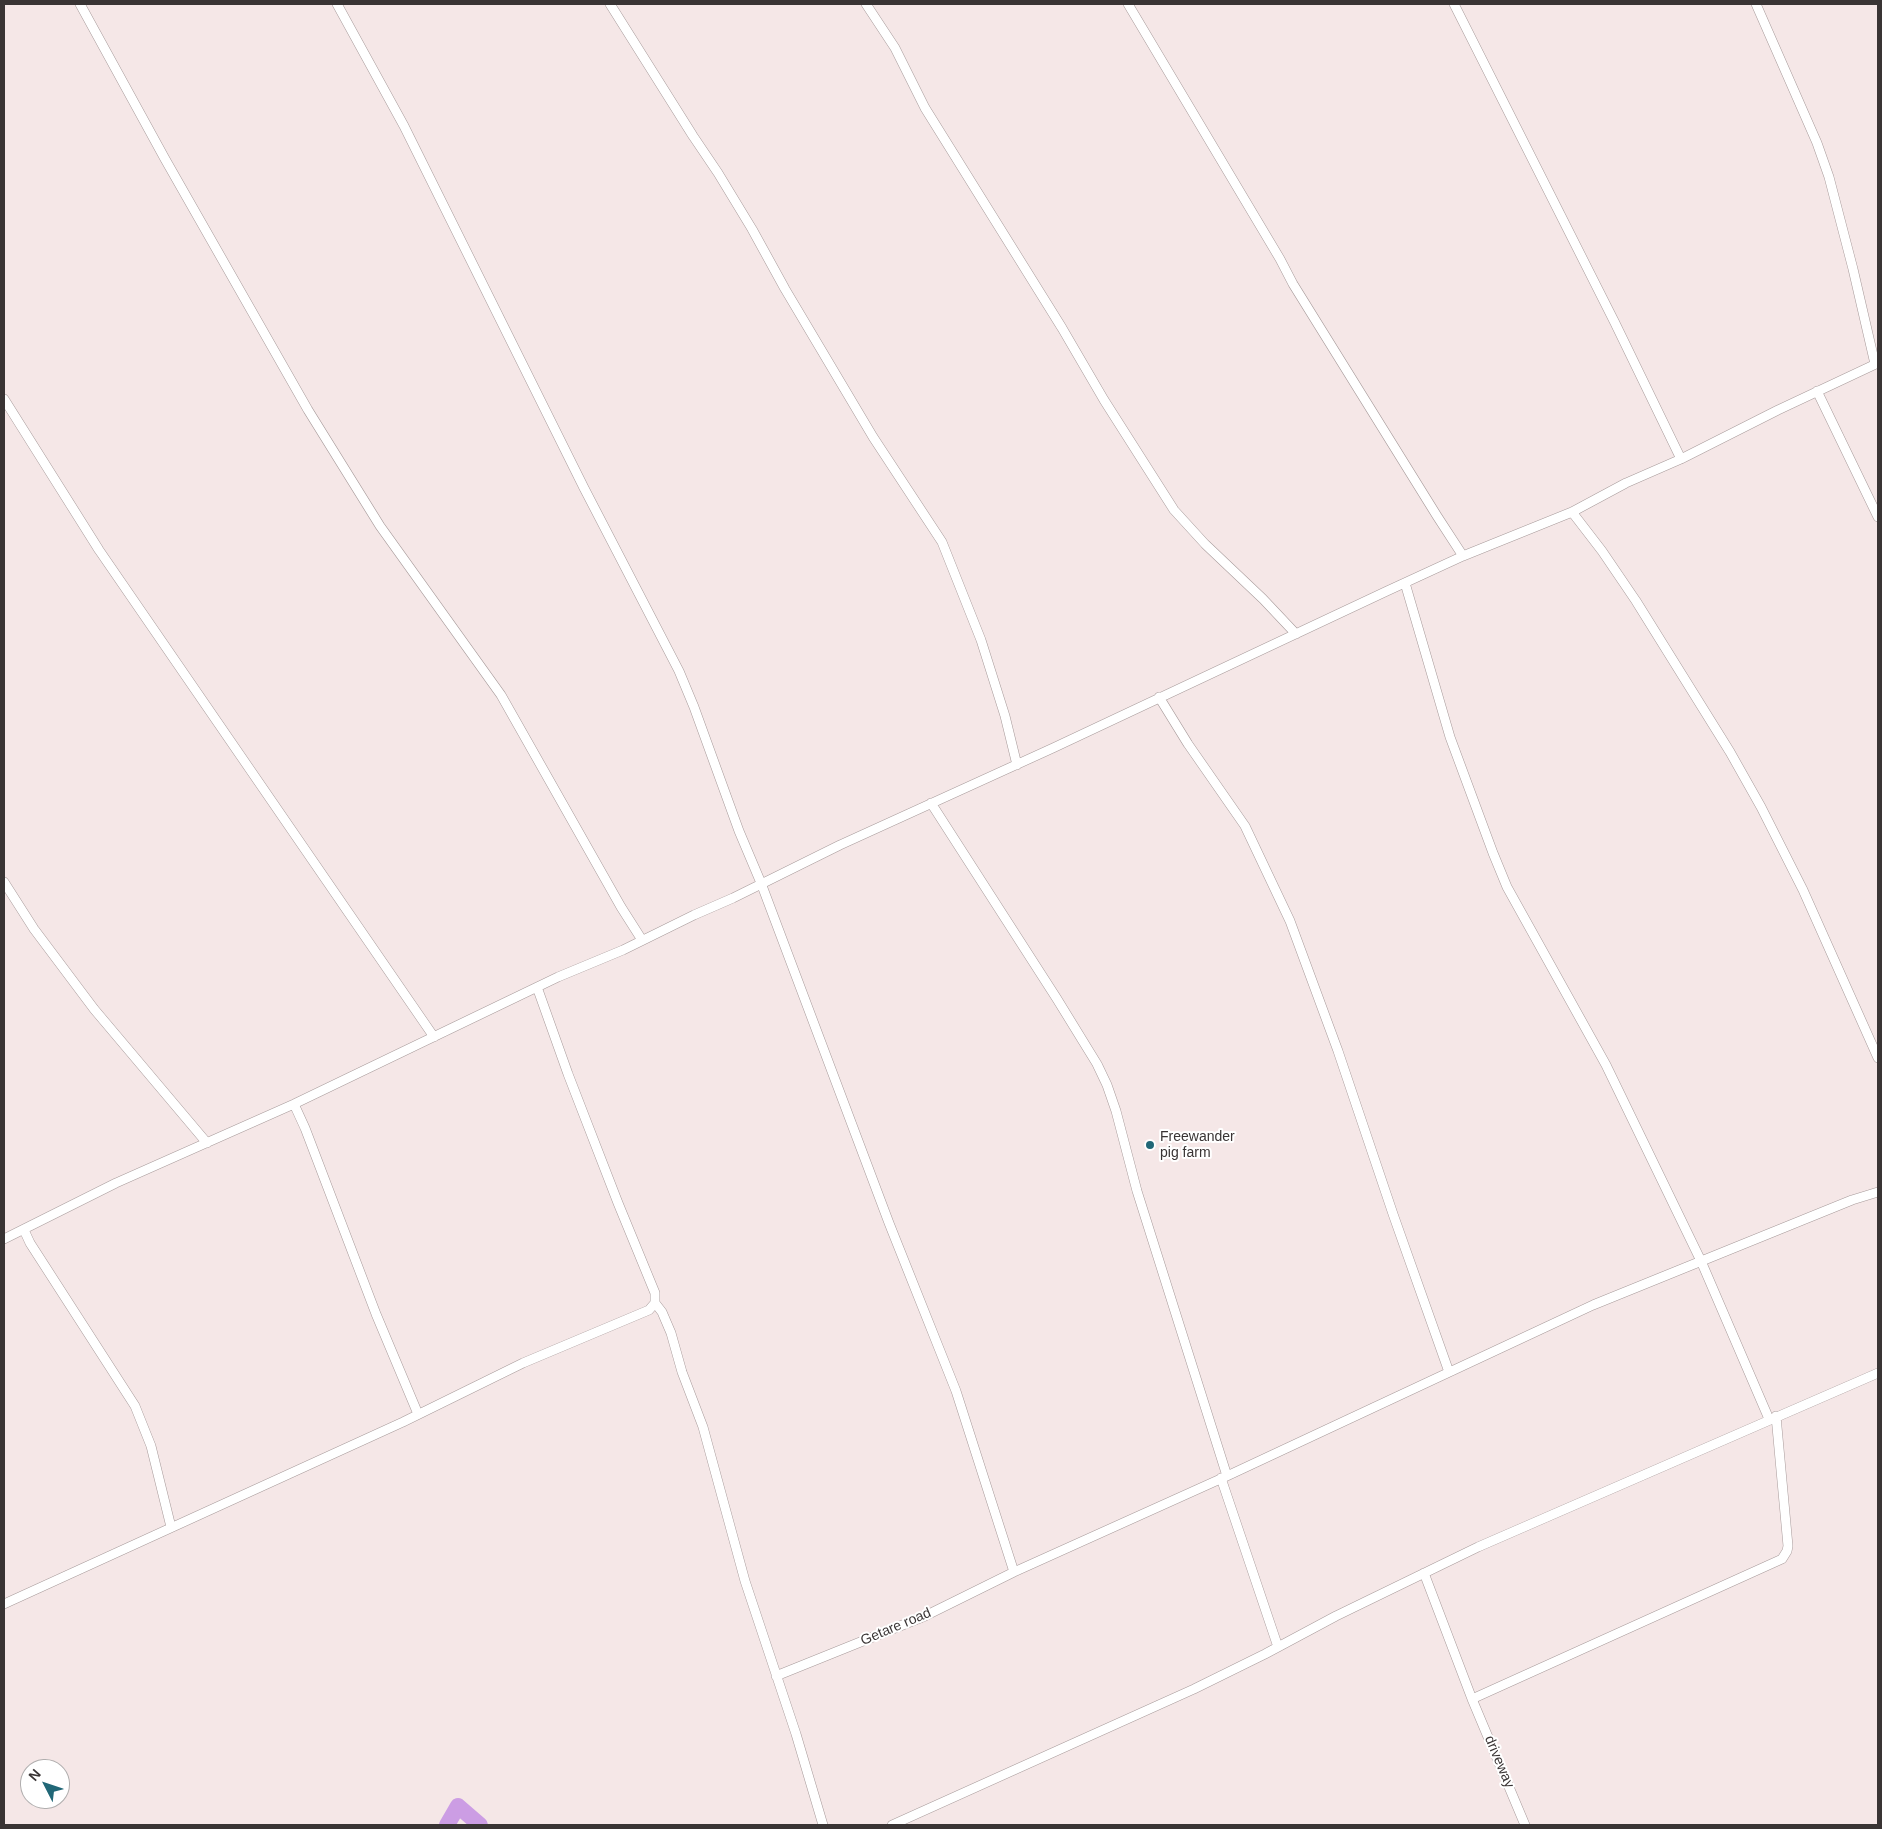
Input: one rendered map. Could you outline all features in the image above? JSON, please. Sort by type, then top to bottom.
[{"type":"street","points":[[80,4],[165,159],[308,410],[393,544],[501,695],[621,907],[642,940]]},
{"type":"street","points":[[337,4],[404,126],[584,488],[679,671],[702,724],[739,831],[761,883],[889,1223],[956,1391],[1014,1572]]},
{"type":"street","points":[[610,4],[736,203],[873,437],[942,542],[981,640],[1005,716],[1016,765]]},
{"type":"street","points":[[866,4],[898,54],[925,108],[1174,510],[1205,544],[1264,600],[1296,634]]},
{"type":"street","points":[[1128,4],[1293,284],[1463,556]]},
{"type":"street","points":[[1454,4],[1615,323],[1681,459]]},
{"type":"street","points":[[4,1238],[24,1230],[116,1183],[294,1104],[501,1006],[537,987],[742,894],[761,883],[931,803],[1463,556],[1572,512],[1626,483],[1681,459],[1817,391],[1876,364],[1829,177],[1817,143],[1756,4]]},
{"type":"street","points":[[1817,391],[1878,516]]},
{"type":"street","points":[[4,399],[83,526],[153,630],[213,714],[434,1037]]},
{"type":"street","points":[[1572,512],[1602,551],[1636,601],[1734,760],[1803,890],[1878,1058]]},
{"type":"street","points":[[1405,583],[1450,737],[1492,853],[1507,887],[1606,1065],[1701,1261],[1773,1418],[1788,1546],[1782,1559],[1472,1699]]},
{"type":"street","points":[[1159,697],[1188,744],[1245,826],[1290,921],[1338,1051],[1449,1372]]},
{"type":"street","points":[[931,803],[1097,1064],[1107,1085],[1224,1477],[1278,1648]]},
{"type":"street","points":[[4,882],[34,930],[94,1009],[206,1142]]},
{"type":"street","points":[[4,1604],[418,1414],[522,1363],[649,1310],[656,1299],[652,1286],[568,1074],[537,987]]},
{"type":"street","points":[[294,1104],[305,1128],[373,1306],[418,1414]]},
{"type":"street","name":"Getare road","points":[[776,1676],[925,1616],[1014,1572],[1224,1477],[1593,1305],[1852,1200],[1878,1192]]},
{"type":"street","points":[[24,1230],[30,1243],[135,1406],[151,1446],[171,1528]]},
{"type":"street","points":[[655,1303],[662,1312],[703,1427],[745,1581],[804,1760],[823,1825]]},
{"type":"street","points":[[892,1825],[1194,1689],[1278,1648],[1336,1616],[1549,1515],[1878,1373]]},
{"type":"street","name":"driveway","points":[[1424,1573],[1472,1699],[1525,1825]]},
{"type":"waterway","points":[[447,1825],[458,1806],[480,1825]]},
{"type":"place","name":"Freewander pig farm","points":[[1150,1145]]}]
